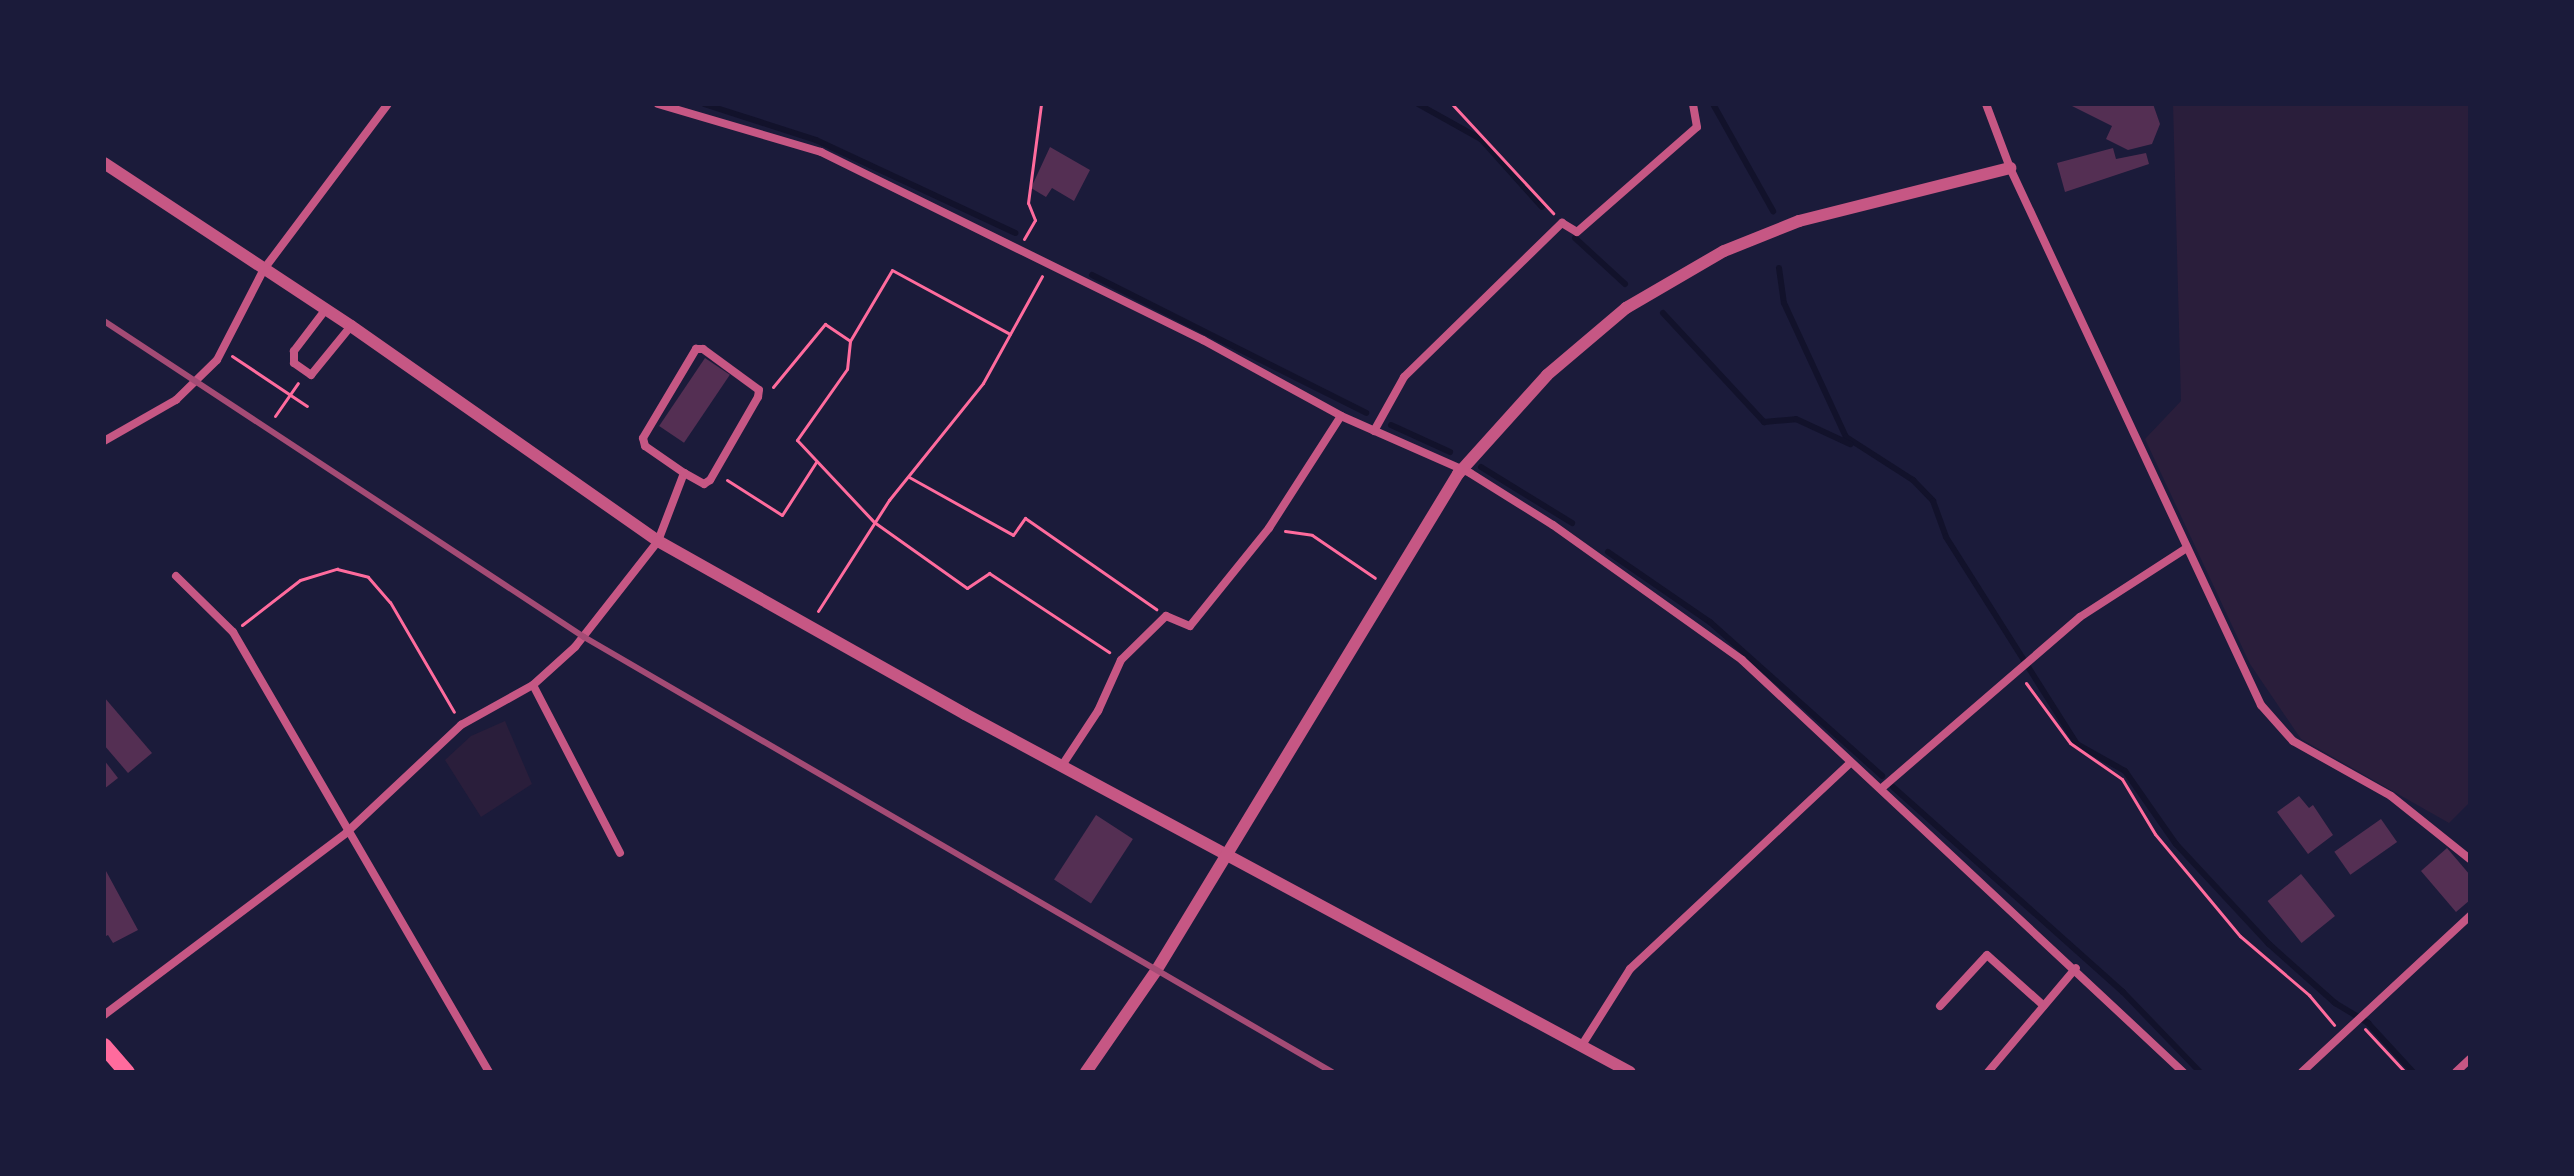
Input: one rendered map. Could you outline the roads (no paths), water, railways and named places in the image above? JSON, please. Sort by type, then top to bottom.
[{"type":"highway","points":[[104,1046],[123,1071]]},
{"type":"street","points":[[104,441],[176,400],[222,350],[264,269],[388,104]]},
{"type":"street","points":[[658,104],[821,152],[1018,252],[1203,340],[1341,416],[1461,469],[1553,525],[1742,660],[1850,763],[1883,787],[2183,1072]]},
{"type":"street","points":[[1374,431],[1404,377],[1562,223],[1577,232],[1697,127],[1693,104]]},
{"type":"street","points":[[1986,104],[2010,168],[2185,549],[2261,705],[2293,741],[2391,796],[2470,859]]},
{"type":"street","points":[[104,163],[351,326],[658,541],[965,714],[1063,764],[1630,1072]]},
{"type":"street","points":[[1086,1072],[1156,971],[1224,852],[1461,469],[1547,375],[1626,308],[1673,277],[1799,221],[2010,168]]},
{"type":"street","points":[[326,309],[294,351],[294,363],[311,375],[320,368],[351,326]]},
{"type":"street","points":[[696,349],[703,349],[759,390],[715,472],[704,484],[684,473],[645,446],[643,438],[696,349]]},
{"type":"street","points":[[1063,764],[1098,711],[1121,660],[1166,616],[1190,626],[1269,528],[1341,416]]},
{"type":"street","points":[[104,1015],[346,833],[461,725],[533,685],[584,637],[658,541],[684,473]]},
{"type":"street","points":[[1883,787],[2080,617],[2185,549]]},
{"type":"street","points":[[176,576],[233,632],[346,833],[489,1072]]},
{"type":"street","points":[[533,685],[620,853]]},
{"type":"street","points":[[1582,1045],[1630,969],[1850,763]]},
{"type":"street","points":[[2302,1072],[2470,916]]},
{"type":"street","points":[[1940,1006],[1987,955],[2044,1006]]},
{"type":"street","points":[[1988,1072],[2076,968]]},
{"type":"street","points":[[2456,1072],[2470,1059]]},
{"type":"waterway","points":[[704,104],[816,140],[1015,233]]},
{"type":"waterway","points":[[1418,104],[1481,139],[1542,207]]},
{"type":"waterway","points":[[1713,104],[1773,211]]},
{"type":"waterway","points":[[1575,238],[1625,284]]},
{"type":"waterway","points":[[1779,268],[1784,303],[1846,437],[1913,480],[1933,501],[1946,537],[2077,744],[2125,771],[2176,844],[2269,944],[2335,1003],[2368,1023],[2413,1072]]},
{"type":"waterway","points":[[1092,275],[1366,413]]},
{"type":"waterway","points":[[1663,313],[1764,422],[1796,419],[1850,444]]},
{"type":"waterway","points":[[1391,425],[1450,452]]},
{"type":"waterway","points":[[1481,467],[1572,523]]},
{"type":"waterway","points":[[1608,552],[1710,622],[1882,776]]},
{"type":"waterway","points":[[1893,787],[2123,992],[2200,1072]]},
{"type":"railway","points":[[104,321],[584,637],[1332,1072]]}]
